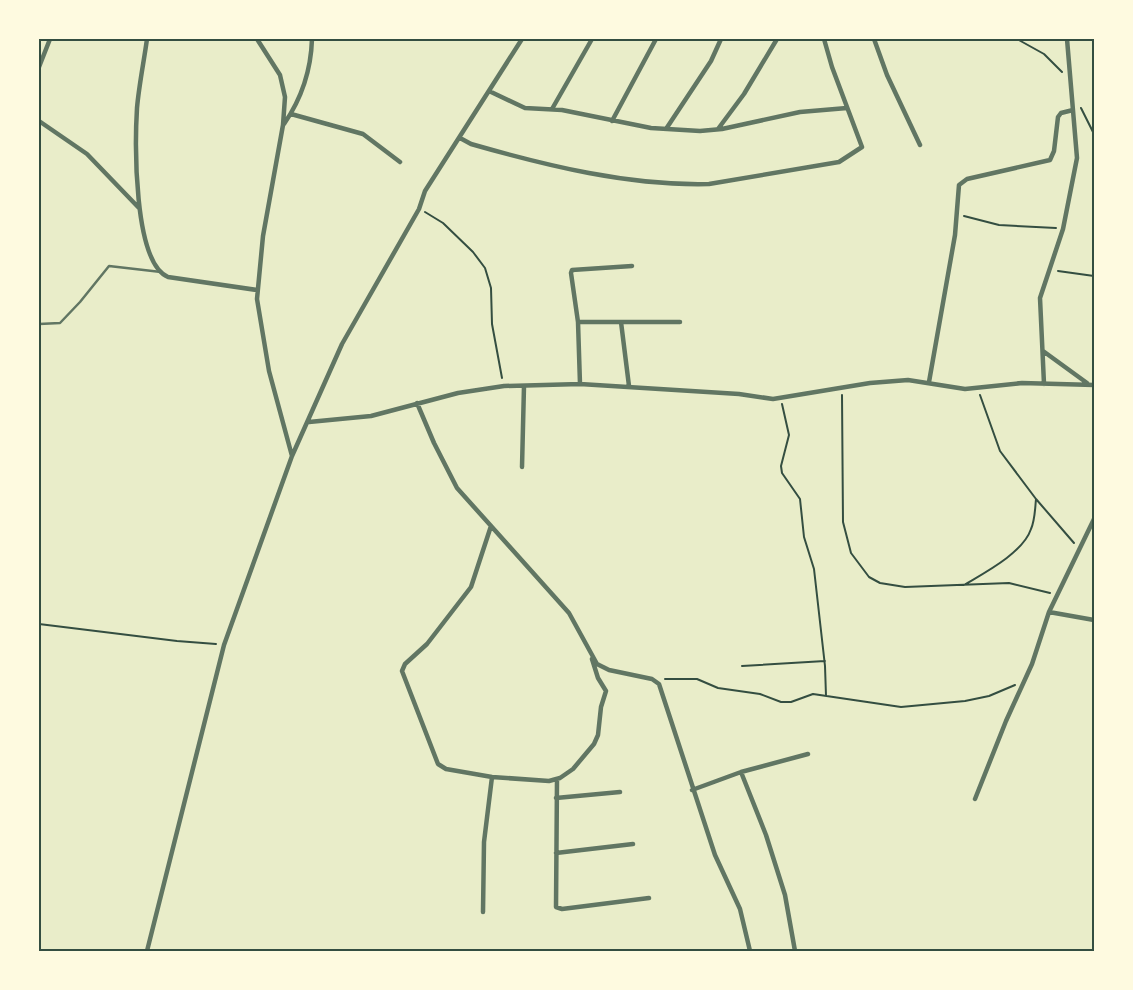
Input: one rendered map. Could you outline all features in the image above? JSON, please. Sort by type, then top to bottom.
[{"type":"street","points":[[39,67],[50,39]]},
{"type":"street","points":[[148,39],[137,107],[137,192],[143,231],[161,272],[168,277],[258,290]]},
{"type":"street","points":[[257,39],[273,62],[284,88],[284,125],[263,236],[258,290],[264,346],[292,456]]},
{"type":"street","points":[[284,125],[291,114],[305,81],[311,55],[312,39]]},
{"type":"street","points":[[147,951],[224,645],[292,456],[309,422],[342,344],[419,209],[425,191],[522,39]]},
{"type":"street","points":[[552,109],[592,39]]},
{"type":"street","points":[[612,121],[656,39]]},
{"type":"street","points":[[666,129],[711,61],[721,39]]},
{"type":"street","points":[[718,129],[744,94],[777,39]]},
{"type":"street","points":[[460,138],[471,144],[568,169],[637,180],[709,184],[843,161],[862,147],[832,67],[824,39]]},
{"type":"street","points":[[874,39],[887,75],[920,145]]},
{"type":"street","points":[[1044,384],[1040,298],[1063,229],[1077,158],[1067,39]]},
{"type":"street","points":[[489,91],[525,108],[552,109],[612,121],[666,129],[700,131],[800,112],[847,108]]},
{"type":"street","points":[[928,382],[957,214],[958,188],[967,179],[1050,160],[1054,151],[1058,117],[1060,114],[1074,110]]},
{"type":"street","points":[[291,114],[363,134],[400,162]]},
{"type":"street","points":[[39,121],[87,154],[140,209]]},
{"type":"street","points":[[580,384],[578,322],[570,273],[572,270],[632,266]]},
{"type":"street","points":[[578,322],[680,322]]},
{"type":"street","points":[[621,322],[629,386]]},
{"type":"street","points":[[1043,351],[1088,383],[1094,385]]},
{"type":"street","points":[[309,422],[371,416],[458,393],[504,386],[580,384],[629,386],[739,394],[765,399],[892,381],[928,382],[965,389],[1022,383],[1088,383]]},
{"type":"street","points":[[522,467],[524,386]]},
{"type":"street","points":[[417,403],[450,477],[457,488],[569,613],[591,655],[598,678],[606,691],[601,708],[598,735],[584,758],[557,780],[492,777],[446,769],[438,764],[402,671],[405,664],[427,644],[471,587],[491,526]]},
{"type":"street","points":[[975,799],[1032,664],[1049,612],[1094,519]]},
{"type":"street","points":[[1049,612],[1094,620]]},
{"type":"street","points":[[591,655],[602,668],[655,680],[661,688],[692,790],[722,873],[740,909],[750,951]]},
{"type":"street","points":[[692,790],[741,772],[808,754]]},
{"type":"street","points":[[741,772],[766,835],[785,895],[795,951]]},
{"type":"street","points":[[483,912],[484,842],[492,777]]},
{"type":"street","points":[[557,780],[556,907],[562,909],[649,898]]},
{"type":"street","points":[[556,798],[620,792]]},
{"type":"street","points":[[556,853],[633,844]]},
{"type":"lane","points":[[39,324],[60,323],[109,266],[161,272]]},
{"type":"path","points":[[1017,39],[1051,59],[1062,72],[1072,90]]},
{"type":"path","points":[[1079,104],[1094,134]]},
{"type":"path","points":[[419,209],[443,223],[473,252],[485,268],[491,288],[492,324],[499,369],[504,386]]},
{"type":"path","points":[[957,214],[999,225],[1063,229]]},
{"type":"path","points":[[1050,270],[1094,276]]},
{"type":"path","points":[[842,388],[843,522],[851,553],[861,569],[880,583],[905,587],[1009,583],[1057,595]]},
{"type":"path","points":[[978,388],[1000,451],[1036,499],[1080,549]]},
{"type":"path","points":[[780,398],[789,430],[789,440],[781,457],[780,466],[782,473],[800,499],[804,537],[814,569],[826,696]]},
{"type":"path","points":[[963,586],[1006,560],[1026,539],[1032,525],[1036,499]]},
{"type":"path","points":[[39,624],[177,642],[224,645]]},
{"type":"path","points":[[742,666],[824,661]]},
{"type":"path","points":[[655,680],[698,679],[718,688],[765,695],[781,702],[791,702],[812,694],[902,708],[990,696],[1024,681]]}]
